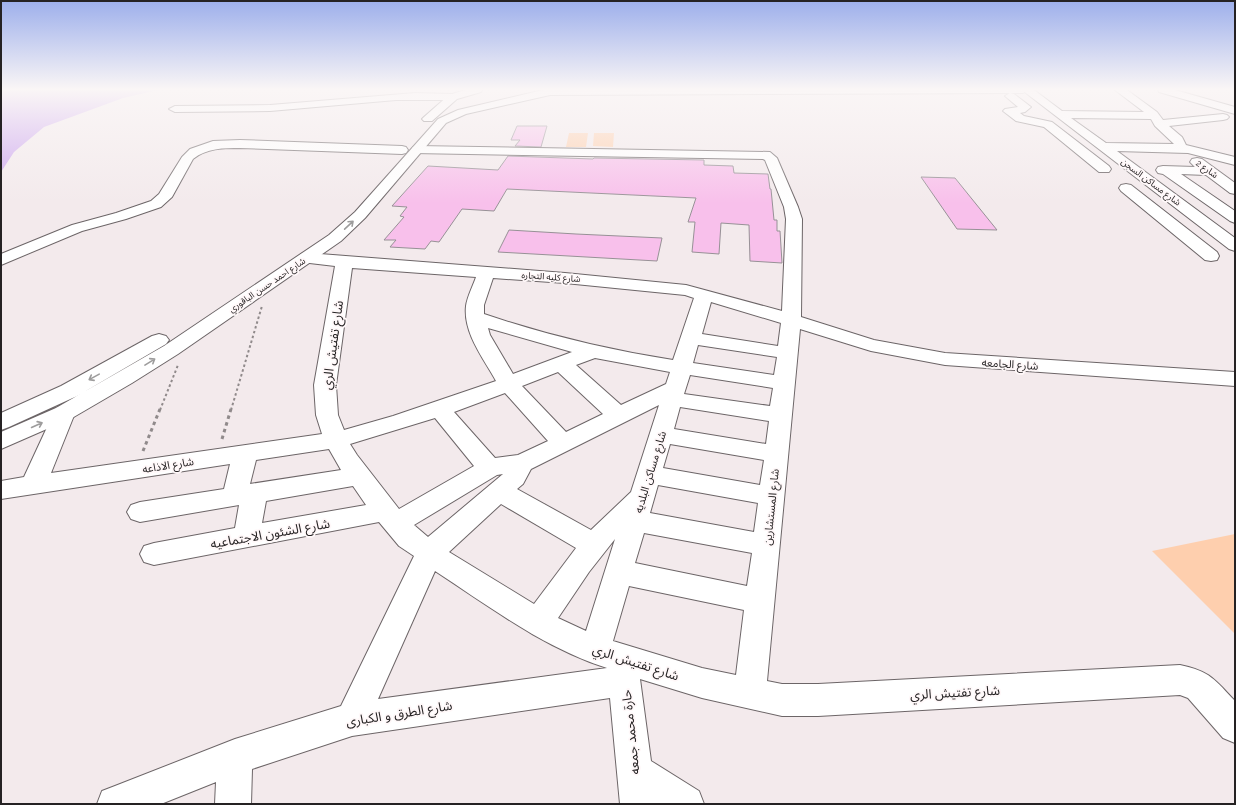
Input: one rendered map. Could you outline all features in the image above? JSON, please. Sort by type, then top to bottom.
[{"type":"street","name":"شارع احمد حسن الباقوري","points":[[1,441],[64,413],[125,378],[307,258],[339,250],[360,215],[410,150],[424,128]]},
{"type":"street","name":"شارع احمد حسن الباقوري","points":[[1,422],[69,391],[176,330],[315,235],[348,207],[434,128]]},
{"type":"street","points":[[1052,128],[1104,169]]},
{"type":"street","name":"شارع مساكن السجن","points":[[1076,128],[1118,158],[1133,178],[1173,199],[1235,246]]},
{"type":"street","points":[[1165,128],[1178,140],[1180,144],[1176,148]]},
{"type":"street","points":[[1065,138],[1153,137],[1176,148]]},
{"type":"street","points":[[1,260],[78,228],[156,204],[164,198],[188,157],[202,148],[213,145],[240,144],[410,150]]},
{"type":"street","points":[[1205,152],[1235,147]]},
{"type":"street","points":[[1079,149],[1176,148],[1205,152],[1235,161]]},
{"type":"street","name":"شارع 2","points":[[1176,148],[1233,187]]},
{"type":"street","name":"شارع المستشارين","points":[[410,150],[757,155],[768,156],[771,158],[791,207],[794,219],[791,320],[750,693]]},
{"type":"street","points":[[1118,158],[1192,159]]},
{"type":"street","points":[[1166,170],[1235,218]]},
{"type":"street","points":[[1210,171],[1166,170],[1133,178],[1151,208],[1211,256]]},
{"type":"street","points":[[1185,184],[1233,187]]},
{"type":"street","points":[[1173,199],[1209,200]]},
{"type":"street","points":[[1151,208],[1185,208]]},
{"type":"street","points":[[1176,228],[1212,229]]},
{"type":"street","points":[[315,235],[339,250]]},
{"type":"street","name":"شارع كليه التجاره","points":[[307,258],[339,250],[486,273],[636,284],[668,288],[704,294],[791,320]]},
{"type":"street","name":"شارع تفتيش الري","points":[[339,250],[325,385],[327,414],[336,440],[359,476],[409,538],[429,553],[538,623],[614,663],[782,700],[818,700],[1180,680],[1194,683],[1200,687],[1235,726]]},
{"type":"street","points":[[486,273],[477,299],[475,317],[480,335],[508,383],[563,443]]},
{"type":"street","name":"شارع مساكن البلديه","points":[[614,663],[620,572],[704,294]]},
{"type":"street","points":[[475,317],[529,336],[592,352],[676,385],[780,416]]},
{"type":"street","name":"شارع الجامعه","points":[[791,320],[871,345],[945,359],[1235,379]]},
{"type":"street","points":[[690,338],[787,353]]},
{"type":"street","name":"شارع الاذاعه","points":[[1,490],[336,440],[368,432],[439,409],[592,352]]},
{"type":"street","points":[[561,363],[619,416]]},
{"type":"street","points":[[391,517],[490,468],[503,465],[522,464],[619,416],[676,385],[784,383]]},
{"type":"street","points":[[439,409],[490,468]]},
{"type":"street","points":[[32,486],[64,413]]},
{"type":"street","points":[[662,435],[776,454]]},
{"type":"street","points":[[244,454],[247,537]]},
{"type":"street","points":[[352,718],[429,553],[514,478],[522,464]]},
{"type":"street","points":[[140,512],[359,476]]},
{"type":"street","points":[[500,491],[594,545]]},
{"type":"street","points":[[538,623],[567,580],[594,545],[618,519],[643,497],[772,496]]},
{"type":"street","points":[[643,497],[767,545]]},
{"type":"street","name":"شارع الشئون الاجتماعيه","points":[[154,554],[247,537],[391,517]]},
{"type":"street","points":[[620,572],[761,601]]},
{"type":"street","name":"شارع الطرق و الكبارى","points":[[115,804],[235,757],[352,718],[614,663]]},
{"type":"street","name":"حارة محمد جمعه","points":[[614,663],[636,787]]},
{"type":"street","points":[[233,804],[235,757]]},
{"type":"street","points":[[636,787],[686,804]]},
{"type":"path","points":[[217,458],[269,283]]},
{"type":"path","points":[[135,470],[189,337]]},
{"type":"shaded area","points":[[1,128],[43,128],[14,152],[1,172]]},
{"type":"shaded area","points":[[569,133],[588,133],[586,147],[566,147]]},
{"type":"shaded area","points":[[594,133],[614,133],[613,147],[593,146]]},
{"type":"shaded area","points":[[1235,534],[1235,634],[1152,551]]},
{"type":"building","points":[[516,128],[547,128],[541,147],[515,146],[520,140],[511,140]]},
{"type":"building","points":[[508,156],[593,159],[704,160],[704,165],[733,166],[734,173],[768,174],[774,220],[777,220],[777,231],[780,231],[782,263],[750,261],[749,225],[721,223],[719,254],[692,252],[695,222],[688,222],[696,198],[507,189],[494,211],[462,209],[439,242],[431,241],[425,249],[390,247],[396,240],[384,240],[404,217],[400,216],[407,207],[392,206],[428,166],[498,170]]},
{"type":"building","points":[[921,177],[955,178],[997,230],[957,229]]},
{"type":"building","points":[[509,230],[662,238],[657,261],[498,252]]}]
